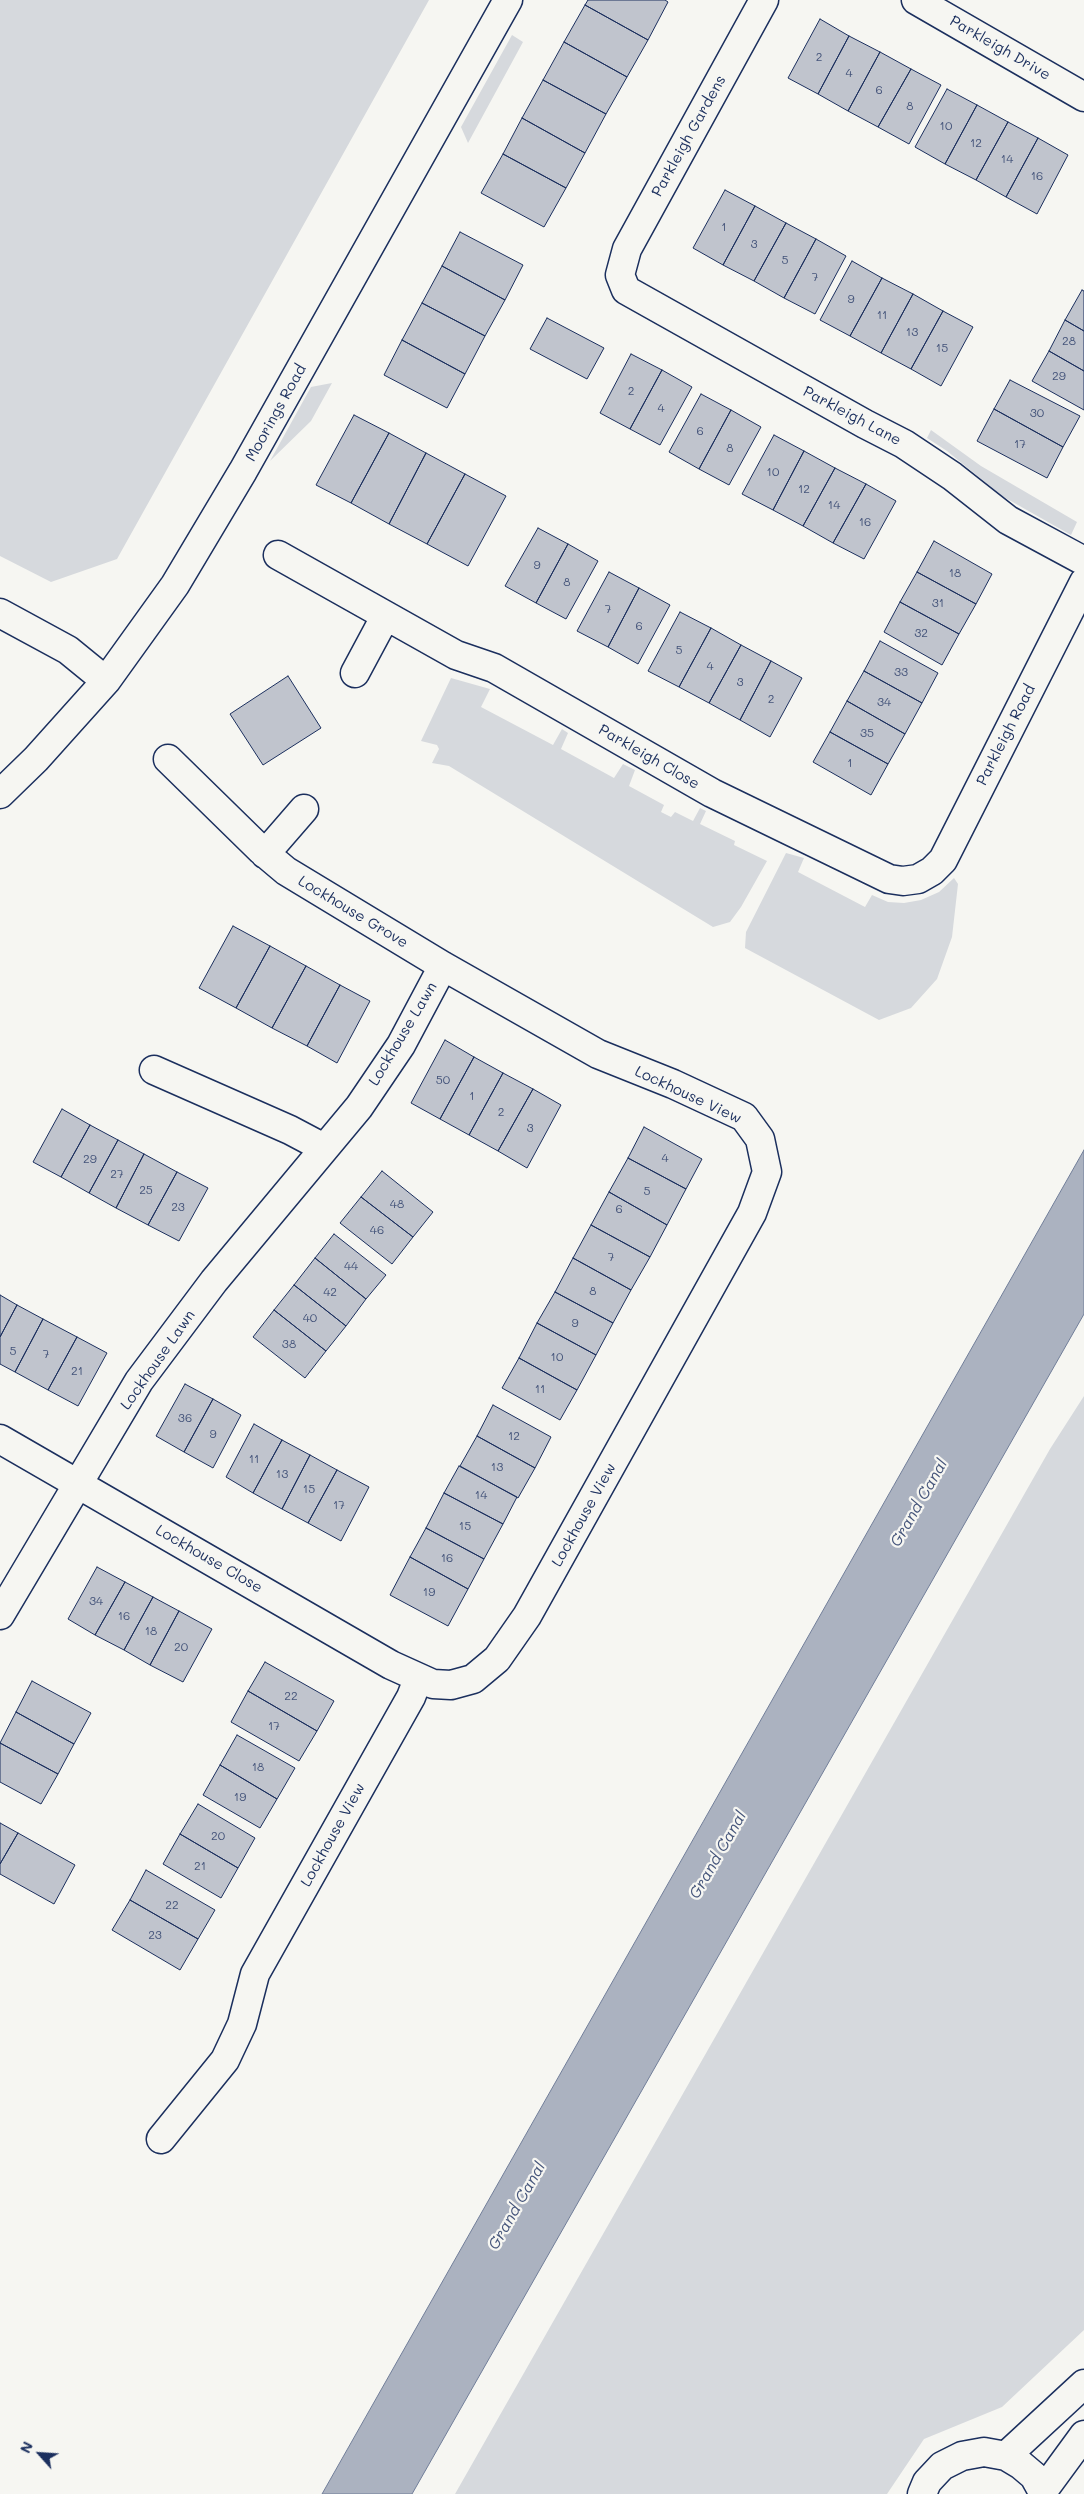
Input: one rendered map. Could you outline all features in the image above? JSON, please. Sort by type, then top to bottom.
[{"type":"street","name":"Moorings Road","points":[[0,794],[23,773],[106,681],[174,585],[243,472],[508,0]]},
{"type":"street","name":"Parkleigh Gardens","points":[[620,275],[627,249],[764,0]]},
{"type":"street","name":"Parkleigh Drive","points":[[916,0],[1084,97]]},
{"type":"street","name":"Parkleigh Lane","points":[[620,275],[626,290],[904,444],[952,476],[1008,520],[1084,561]]},
{"type":"street","name":"Parkleigh Close","points":[[278,555],[456,655],[494,668],[720,797],[889,879],[904,882],[918,879]]},
{"type":"street","name":"Parkleigh Road","points":[[918,879],[932,871],[943,860],[1084,582]]},
{"type":"street","points":[[0,613],[68,650],[106,681]]},
{"type":"street","points":[[355,673],[385,616]]},
{"type":"street","name":"Lockhouse Grove","points":[[168,760],[265,854],[286,871],[443,966]]},
{"type":"street","points":[[265,854],[304,809]]},
{"type":"street","name":"Lockhouse Lawn","points":[[0,1615],[145,1374],[214,1281],[359,1107],[401,1045],[443,966]]},
{"type":"street","name":"Lockhouse View","points":[[161,2139],[225,2060],[242,2024],[255,1974],[411,1697],[418,1678],[450,1685],[473,1679],[497,1659],[527,1616],[752,1213],[768,1172],[760,1139],[744,1117],[673,1084],[598,1054],[443,966]]},
{"type":"street","points":[[154,1070],[290,1130],[324,1148]]},
{"type":"street","name":"Lockhouse Close","points":[[0,1439],[418,1678]]},
{"type":"street","points":[[1006,2456],[1084,2384]]},
{"type":"street","points":[[922,2494],[927,2482],[942,2466],[962,2456],[984,2452],[1006,2456],[1021,2464],[1034,2476],[1044,2493],[1084,2435]]},
{"type":"shaded area","points":[[0,0],[429,0],[117,559],[51,582],[0,556]]},
{"type":"shaded area","points":[[512,35],[523,42],[468,143],[461,127]]},
{"type":"shaded area","points":[[332,383],[311,421],[270,461],[311,387]]},
{"type":"shaded area","points":[[931,430],[981,466],[1077,522],[1071,535],[1002,496],[947,451],[927,438]]},
{"type":"shaded area","points":[[451,678],[490,689],[481,707],[553,745],[562,729],[568,733],[561,749],[614,778],[623,764],[635,770],[629,786],[664,805],[661,812],[671,817],[675,812],[693,821],[700,808],[706,811],[700,824],[735,841],[734,845],[767,861],[741,907],[730,922],[713,927],[449,766],[432,763],[439,749],[437,745],[421,741]]},
{"type":"shaded area","points":[[786,853],[804,858],[798,872],[865,907],[872,895],[888,902],[904,903],[921,900],[939,892],[954,878],[958,884],[952,937],[937,979],[911,1008],[879,1020],[745,948],[746,932]]},
{"type":"shaded area","points":[[1084,1396],[1084,2330],[1002,2407],[924,2439],[887,2494],[455,2494],[1050,1449]]},
{"type":"water","name":"Grand Canal","points":[[1084,1150],[1084,1314],[412,2494],[322,2494]]},
{"type":"building","points":[[588,0],[665,0],[668,2],[648,40],[585,5]]},
{"type":"building","points":[[585,5],[648,40],[627,77],[564,42]]},
{"type":"building","points":[[820,19],[849,36],[818,94],[788,78]]},
{"type":"building","points":[[849,36],[880,52],[848,111],[818,94]]},
{"type":"building","points":[[564,42],[627,77],[606,114],[543,80]]},
{"type":"building","points":[[880,52],[911,69],[878,127],[848,111]]},
{"type":"building","points":[[911,69],[941,85],[909,144],[878,127]]},
{"type":"building","points":[[543,80],[606,114],[585,153],[522,118]]},
{"type":"building","points":[[947,89],[977,105],[945,164],[915,147]]},
{"type":"building","points":[[977,105],[1008,122],[976,180],[945,164]]},
{"type":"building","points":[[522,118],[585,153],[566,188],[503,154]]},
{"type":"building","points":[[1008,122],[1038,138],[1006,197],[976,180]]},
{"type":"building","points":[[1038,138],[1068,155],[1037,214],[1006,197]]},
{"type":"building","points":[[503,154],[566,188],[544,227],[481,193]]},
{"type":"building","points":[[725,190],[755,206],[723,265],[693,248]]},
{"type":"building","points":[[755,206],[786,223],[754,281],[723,265]]},
{"type":"building","points":[[786,223],[816,239],[784,298],[754,281]]},
{"type":"building","points":[[460,232],[523,265],[505,300],[442,266]]},
{"type":"building","points":[[816,239],[846,256],[815,314],[784,298]]},
{"type":"building","points":[[852,261],[882,278],[850,336],[820,320]]},
{"type":"building","points":[[442,266],[505,300],[485,336],[422,303]]},
{"type":"building","points":[[882,278],[913,294],[881,353],[850,336]]},
{"type":"building","points":[[1082,290],[1084,291],[1084,331],[1065,320]]},
{"type":"building","points":[[913,294],[943,311],[911,369],[881,353]]},
{"type":"building","points":[[422,303],[485,336],[465,374],[402,340]]},
{"type":"building","points":[[943,311],[973,327],[941,386],[911,369]]},
{"type":"building","points":[[547,318],[604,348],[587,379],[530,349]]},
{"type":"building","points":[[1065,320],[1084,331],[1084,371],[1049,351]]},
{"type":"building","points":[[402,340],[465,374],[447,408],[384,375]]},
{"type":"building","points":[[1049,351],[1084,371],[1084,410],[1032,381]]},
{"type":"building","points":[[631,354],[662,370],[630,429],[600,413]]},
{"type":"building","points":[[662,370],[692,387],[660,445],[630,429]]},
{"type":"building","points":[[1010,380],[1080,416],[1063,447],[994,409]]},
{"type":"building","points":[[701,394],[731,410],[699,469],[669,452]]},
{"type":"building","points":[[994,409],[1063,447],[1047,478],[977,441]]},
{"type":"building","points":[[731,410],[761,427],[729,485],[699,469]]},
{"type":"building","points":[[354,415],[389,433],[351,503],[316,485]]},
{"type":"building","points":[[389,433],[426,453],[389,524],[351,503]]},
{"type":"building","points":[[774,435],[804,451],[773,510],[742,494]]},
{"type":"building","points":[[804,451],[835,468],[803,526],[773,510]]},
{"type":"building","points":[[426,453],[465,474],[427,544],[389,524]]},
{"type":"building","points":[[835,468],[866,484],[833,543],[803,526]]},
{"type":"building","points":[[465,474],[506,496],[468,566],[427,544]]},
{"type":"building","points":[[866,484],[896,501],[864,559],[833,543]]},
{"type":"building","points":[[538,528],[568,544],[536,603],[505,586]]},
{"type":"building","points":[[934,541],[992,574],[976,604],[917,572]]},
{"type":"building","points":[[568,544],[598,561],[566,619],[536,603]]},
{"type":"building","points":[[609,572],[639,588],[608,647],[577,631]]},
{"type":"building","points":[[917,572],[976,604],[959,634],[900,602]]},
{"type":"building","points":[[639,588],[670,605],[638,664],[608,647]]},
{"type":"building","points":[[900,602],[959,634],[942,665],[884,632]]},
{"type":"building","points":[[680,612],[711,628],[679,687],[648,671]]},
{"type":"building","points":[[711,628],[741,645],[709,703],[679,687]]},
{"type":"building","points":[[880,641],[938,673],[922,703],[864,671]]},
{"type":"building","points":[[741,645],[771,661],[740,720],[709,703]]},
{"type":"building","points":[[771,661],[802,678],[770,737],[740,720]]},
{"type":"building","points":[[864,671],[922,703],[905,734],[847,701]]},
{"type":"building","points":[[288,676],[321,728],[263,765],[230,714]]},
{"type":"building","points":[[847,701],[905,734],[888,764],[830,732]]},
{"type":"building","points":[[830,732],[888,764],[871,795],[813,762]]},
{"type":"building","points":[[233,926],[270,946],[236,1008],[199,988]]},
{"type":"building","points":[[270,946],[306,966],[272,1028],[236,1008]]},
{"type":"building","points":[[306,966],[340,985],[307,1046],[272,1028]]},
{"type":"building","points":[[340,985],[370,1001],[337,1063],[307,1046]]},
{"type":"building","points":[[445,1040],[474,1057],[440,1119],[411,1103]]},
{"type":"building","points":[[474,1057],[503,1073],[469,1135],[440,1119]]},
{"type":"building","points":[[503,1073],[533,1089],[498,1151],[469,1135]]},
{"type":"building","points":[[533,1089],[561,1105],[527,1168],[498,1151]]},
{"type":"building","points":[[62,1109],[90,1125],[61,1177],[33,1162]]},
{"type":"building","points":[[90,1125],[118,1140],[89,1193],[61,1177]]},
{"type":"building","points":[[644,1127],[702,1159],[686,1189],[628,1158]]},
{"type":"building","points":[[118,1140],[144,1154],[116,1208],[89,1193]]},
{"type":"building","points":[[144,1154],[177,1172],[148,1225],[116,1208]]},
{"type":"building","points":[[628,1158],[686,1189],[667,1225],[609,1192]]},
{"type":"building","points":[[382,1171],[433,1212],[413,1237],[361,1197]]},
{"type":"building","points":[[177,1172],[208,1188],[179,1241],[148,1225]]},
{"type":"building","points":[[609,1192],[667,1225],[650,1257],[591,1225]]},
{"type":"building","points":[[361,1197],[413,1237],[392,1264],[340,1223]]},
{"type":"building","points":[[591,1225],[650,1257],[631,1290],[573,1258]]},
{"type":"building","points":[[334,1234],[386,1275],[366,1299],[315,1258]]},
{"type":"building","points":[[315,1258],[366,1299],[346,1326],[294,1285]]},
{"type":"building","points":[[573,1258],[631,1290],[613,1323],[555,1292]]},
{"type":"building","points":[[294,1285],[346,1326],[326,1351],[274,1310]]},
{"type":"building","points":[[555,1292],[613,1323],[596,1355],[537,1323]]},
{"type":"building","points":[[0,1295],[17,1305],[0,1337]]},
{"type":"building","points":[[17,1305],[43,1319],[15,1372],[0,1364],[0,1337]]},
{"type":"building","points":[[274,1310],[326,1351],[305,1378],[253,1337]]},
{"type":"building","points":[[43,1319],[77,1337],[48,1390],[15,1372]]},
{"type":"building","points":[[537,1323],[596,1355],[577,1390],[519,1358]]},
{"type":"building","points":[[77,1337],[107,1353],[78,1406],[48,1390]]},
{"type":"building","points":[[519,1358],[577,1390],[560,1420],[502,1388]]},
{"type":"building","points":[[185,1384],[213,1399],[184,1452],[156,1436]]},
{"type":"building","points":[[213,1399],[241,1415],[213,1468],[184,1452]]},
{"type":"building","points":[[493,1405],[551,1437],[535,1468],[477,1436]]},
{"type":"building","points":[[254,1424],[282,1440],[253,1493],[226,1477]]},
{"type":"building","points":[[477,1436],[535,1468],[518,1498],[460,1466]]},
{"type":"building","points":[[282,1440],[310,1455],[282,1509],[253,1493]]},
{"type":"building","points":[[310,1455],[337,1470],[308,1523],[282,1509]]},
{"type":"building","points":[[459,1466],[517,1497],[503,1524],[444,1493]]},
{"type":"building","points":[[337,1470],[369,1487],[341,1541],[308,1523]]},
{"type":"building","points":[[444,1493],[503,1524],[484,1559],[426,1528]]},
{"type":"building","points":[[426,1528],[484,1559],[468,1589],[410,1557]]},
{"type":"building","points":[[410,1557],[468,1589],[448,1626],[390,1595]]},
{"type":"building","points":[[97,1567],[125,1582],[95,1635],[68,1619]]},
{"type":"building","points":[[125,1582],[153,1597],[124,1650],[95,1635]]},
{"type":"building","points":[[153,1597],[179,1611],[150,1665],[124,1650]]},
{"type":"building","points":[[179,1611],[212,1629],[183,1682],[150,1665]]},
{"type":"building","points":[[265,1662],[334,1701],[317,1731],[248,1691]]},
{"type":"building","points":[[32,1681],[91,1713],[74,1744],[16,1712]]},
{"type":"building","points":[[248,1691],[317,1731],[299,1761],[231,1722]]},
{"type":"building","points":[[16,1712],[74,1744],[58,1774],[0,1743]]},
{"type":"building","points":[[237,1735],[295,1768],[277,1799],[220,1765]]},
{"type":"building","points":[[0,1743],[58,1774],[41,1804],[0,1782]]},
{"type":"building","points":[[220,1765],[277,1799],[260,1828],[203,1795]]},
{"type":"building","points":[[198,1804],[255,1838],[238,1868],[180,1834]]},
{"type":"building","points":[[0,1823],[18,1833],[0,1864]]},
{"type":"building","points":[[18,1833],[75,1865],[54,1904],[0,1874],[0,1864]]},
{"type":"building","points":[[180,1834],[238,1868],[221,1898],[163,1864]]},
{"type":"building","points":[[146,1870],[215,1910],[198,1939],[130,1900]]},
{"type":"building","points":[[130,1900],[198,1939],[180,1970],[112,1930]]}]
